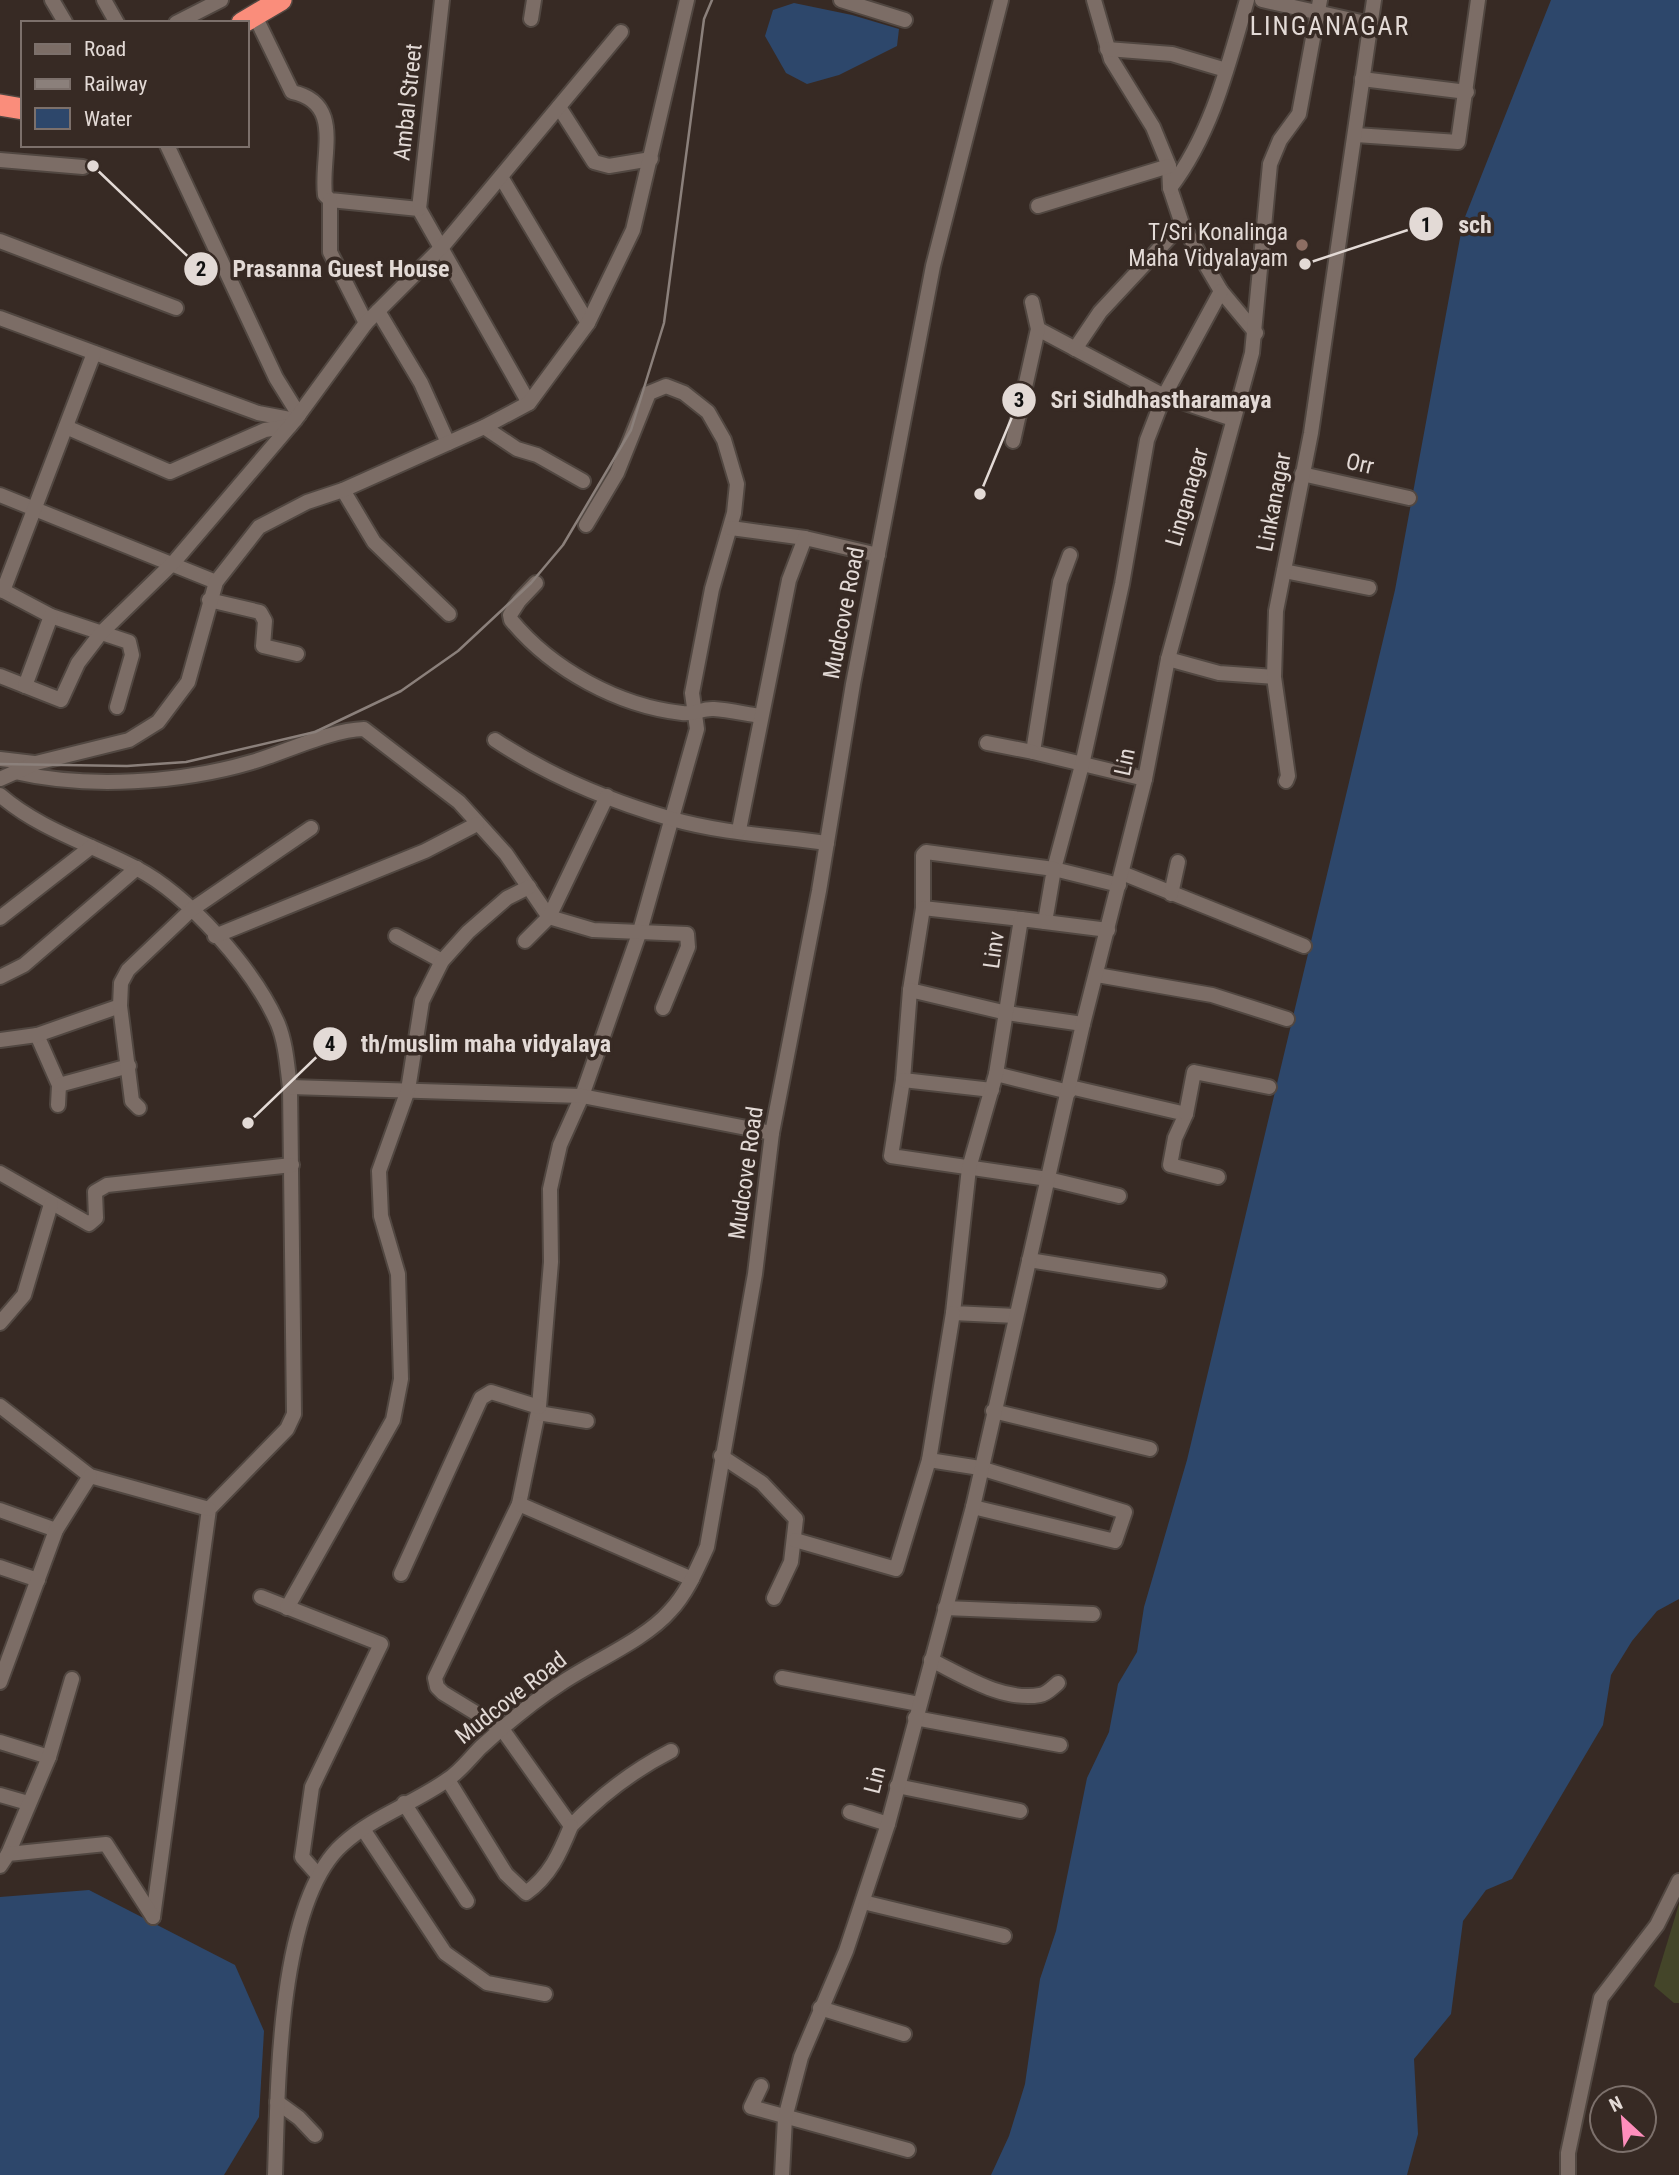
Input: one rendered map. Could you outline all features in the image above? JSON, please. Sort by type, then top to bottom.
[{"type":"highway","points":[[248,19],[281,0]]},
{"type":"street","points":[[52,0],[64,21]]},
{"type":"street","points":[[104,0],[116,21]]},
{"type":"street","points":[[180,21],[221,0]]},
{"type":"street","name":"Ambal Street","points":[[419,209],[442,0]]},
{"type":"street","points":[[531,19],[534,0]]},
{"type":"street","points":[[0,779],[36,763],[129,740],[158,722],[188,682],[216,582],[259,527],[307,502],[343,490],[484,427],[529,403],[588,323],[633,230],[687,0]]},
{"type":"street","points":[[841,0],[862,2],[905,20]]},
{"type":"street","name":"Mudcove Road","points":[[275,2175],[277,2102],[297,1932],[318,1875],[342,1845],[363,1829],[448,1780],[502,1729],[558,1684],[609,1655],[670,1612],[692,1579],[707,1547],[721,1455],[755,1274],[772,1133],[878,555],[933,266],[1001,0]]},
{"type":"street","points":[[1094,0],[1107,49],[1153,127],[1169,166],[1170,188],[1182,224],[1221,292],[1256,333]]},
{"type":"street","points":[[1170,188],[1194,154],[1226,70],[1247,0]]},
{"type":"street","points":[[1262,0],[1320,7],[1370,23]]},
{"type":"street","name":"Linkanagar","points":[[1286,782],[1288,775],[1272,650],[1356,135],[1374,0]]},
{"type":"street","points":[[1356,135],[1458,142],[1468,92],[1478,0]]},
{"type":"street","name":"Linganagar","points":[[1168,659],[1256,333],[1269,164],[1280,140],[1299,114],[1320,7]]},
{"type":"street","points":[[248,19],[292,92],[306,95],[323,111],[327,123],[324,187],[330,200],[330,252],[366,323]]},
{"type":"street","points":[[0,676],[61,700],[78,663],[101,633],[174,562],[295,420],[366,323],[442,247],[621,32]]},
{"type":"street","points":[[1107,49],[1172,54],[1226,70]]},
{"type":"street","points":[[1362,79],[1468,92]]},
{"type":"street","points":[[559,107],[594,162],[608,166],[651,159]]},
{"type":"street","points":[[168,147],[295,420]]},
{"type":"street","points":[[0,160],[83,167]]},
{"type":"street","points":[[1038,206],[1169,166]]},
{"type":"street","points":[[501,177],[588,323]]},
{"type":"street","points":[[330,200],[419,209],[529,403]]},
{"type":"street","points":[[1075,349],[1100,312],[1182,224]]},
{"type":"street","points":[[0,241],[176,308]]},
{"type":"street","points":[[1045,922],[1054,869],[1082,765],[1122,584],[1147,440],[1164,396],[1221,292]]},
{"type":"street","points":[[1013,441],[1038,329],[1032,302]]},
{"type":"street","points":[[378,311],[421,383],[448,443]]},
{"type":"street","points":[[0,318],[258,413],[295,420]]},
{"type":"street","points":[[1038,329],[1164,396],[1233,419]]},
{"type":"street","points":[[94,353],[1,590],[51,616],[129,642],[132,647],[117,707]]},
{"type":"street","points":[[571,1826],[502,1729],[443,1693],[437,1687],[435,1678],[519,1504],[539,1410],[551,1262],[550,1189],[560,1145],[582,1096],[640,931],[674,820],[697,729],[692,693],[712,589],[731,527],[737,484],[717,425],[699,403],[666,386],[649,393],[617,473],[586,525]]},
{"type":"street","points":[[66,427],[170,472],[265,430],[295,420]]},
{"type":"street","points":[[484,427],[517,449],[537,455],[583,481]]},
{"type":"street","name":"Orr","points":[[1302,474],[1409,498]]},
{"type":"street","points":[[343,490],[374,542],[394,565],[449,614]]},
{"type":"street","points":[[0,495],[174,562],[216,582]]},
{"type":"street","points":[[731,527],[805,538],[878,555]]},
{"type":"street","points":[[739,830],[789,580],[805,538]]},
{"type":"street","points":[[1033,752],[1059,582],[1070,555]]},
{"type":"street","points":[[1284,571],[1369,588]]},
{"type":"street","points":[[536,583],[510,615],[513,623],[534,643],[576,674],[611,694],[666,710],[695,714],[713,709],[761,716]]},
{"type":"street","points":[[209,600],[260,612],[265,621],[263,646],[297,654]]},
{"type":"street","points":[[25,686],[51,616]]},
{"type":"street","points":[[1168,659],[1219,673],[1274,677]]},
{"type":"street","name":"Lin","points":[[782,2175],[785,2118],[800,2057],[846,1951],[888,1824],[973,1507],[1083,1024],[1145,779],[1168,659]]},
{"type":"street","points":[[15,772],[46,779],[114,781],[209,774],[300,747],[349,729],[364,729],[425,773],[459,802],[506,854],[549,917],[593,930],[687,934],[690,939],[663,1008]]},
{"type":"street","points":[[495,740],[531,764],[674,820],[827,843]]},
{"type":"street","points":[[987,743],[1145,779]]},
{"type":"street","points":[[0,759],[36,763]]},
{"type":"street","points":[[0,795],[20,813],[162,882],[239,963],[277,1022],[284,1041],[290,1087],[294,1414],[287,1429],[209,1509],[153,1917],[106,1844],[4,1860]]},
{"type":"street","points":[[525,941],[549,917],[607,796]]},
{"type":"street","points":[[215,936],[425,851],[478,824]]},
{"type":"street","points":[[139,1108],[132,1101],[120,1006],[121,983],[128,970],[191,910],[311,828]]},
{"type":"street","points":[[0,918],[91,847]]},
{"type":"street","points":[[1119,1196],[1048,1179],[891,1156],[903,1080],[910,990],[923,908],[925,852],[1121,879],[1171,894],[1304,946]]},
{"type":"street","points":[[1171,894],[1178,862]]},
{"type":"street","points":[[0,977],[24,965],[137,868]]},
{"type":"street","points":[[287,1608],[393,1420],[401,1379],[398,1274],[381,1216],[379,1171],[408,1090],[422,1002],[442,961],[468,932],[507,898],[528,887]]},
{"type":"street","points":[[923,908],[1021,919]]},
{"type":"street","name":"Linv","points":[[996,1074],[1021,919],[1108,930]]},
{"type":"street","points":[[396,936],[442,961]]},
{"type":"street","points":[[1097,975],[1212,995],[1287,1019]]},
{"type":"street","points":[[910,990],[1007,1013],[1083,1024]]},
{"type":"street","points":[[0,1040],[37,1035],[120,1006]]},
{"type":"street","points":[[37,1035],[59,1084],[58,1105]]},
{"type":"street","points":[[59,1084],[128,1066]]},
{"type":"street","points":[[1218,1177],[1170,1165],[1175,1139],[1186,1114],[1194,1073],[1269,1087]]},
{"type":"street","points":[[795,1540],[896,1569],[929,1460],[953,1313],[969,1168],[996,1074],[1186,1114]]},
{"type":"street","points":[[903,1080],[992,1090]]},
{"type":"street","points":[[290,1087],[582,1096],[772,1133]]},
{"type":"street","points":[[0,1173],[51,1205],[94,1223],[95,1192],[107,1185],[292,1164]]},
{"type":"street","points":[[0,1323],[24,1294],[51,1205]]},
{"type":"street","points":[[1029,1260],[1159,1280]]},
{"type":"street","points":[[953,1313],[1016,1316]]},
{"type":"street","points":[[401,1574],[481,1398],[491,1392],[539,1410],[587,1421]]},
{"type":"street","points":[[0,1406],[90,1476],[209,1509]]},
{"type":"street","points":[[993,1411],[1150,1449]]},
{"type":"street","points":[[721,1455],[762,1483],[796,1518],[792,1562],[774,1598]]},
{"type":"street","points":[[929,1460],[980,1468],[1125,1512],[1115,1541],[973,1507]]},
{"type":"street","points":[[0,1682],[56,1530],[90,1476]]},
{"type":"street","points":[[519,1504],[692,1579]]},
{"type":"street","points":[[0,1510],[56,1530]]},
{"type":"street","points":[[0,1567],[38,1580]]},
{"type":"street","points":[[261,1597],[381,1644],[312,1787],[302,1857],[318,1875]]},
{"type":"street","points":[[945,1608],[1093,1614]]},
{"type":"street","points":[[0,1634],[16,1639]]},
{"type":"street","points":[[931,1660],[985,1686],[1023,1696],[1043,1695],[1058,1683]]},
{"type":"street","points":[[782,1678],[1060,1745]]},
{"type":"street","points":[[4,1860],[49,1757],[72,1679]]},
{"type":"street","points":[[0,1742],[49,1757]]},
{"type":"street","points":[[448,1780],[506,1874],[526,1893],[539,1884],[552,1867],[571,1826],[622,1779],[671,1751]]},
{"type":"street","points":[[897,1786],[1020,1811]]},
{"type":"street","points":[[0,1795],[28,1802]]},
{"type":"street","points":[[404,1803],[467,1901]]},
{"type":"street","points":[[850,1812],[888,1824]]},
{"type":"street","points":[[363,1829],[445,1953],[487,1983],[545,1994]]},
{"type":"street","points":[[1567,2175],[1568,2153],[1601,1998],[1657,1925],[1679,1881]]},
{"type":"street","points":[[863,1902],[1004,1936]]},
{"type":"street","points":[[820,2008],[904,2034]]},
{"type":"street","points":[[761,2087],[751,2108],[908,2150]]},
{"type":"street","points":[[277,2102],[299,2118],[315,2136]]},
{"type":"green space","points":[[1679,1904],[1679,2003],[1674,2003],[1654,1986]]},
{"type":"water","points":[[1551,0],[1679,0],[1679,1599],[1657,1611],[1632,1641],[1611,1675],[1603,1725],[1512,1879],[1486,1890],[1463,1921],[1451,2014],[1414,2059],[1418,2134],[1407,2175],[991,2175],[1009,2136],[1025,2084],[1040,1979],[1056,1931],[1087,1778],[1109,1732],[1118,1684],[1137,1652],[1144,1607],[1187,1460],[1395,590],[1463,222]]},
{"type":"water","points":[[794,3],[852,15],[899,29],[897,46],[839,75],[807,84],[786,73],[765,36],[773,10]]},
{"type":"water","points":[[89,1890],[235,1965],[264,2031],[259,2117],[224,2175],[0,2175],[0,1897]]},
{"type":"railway","points":[[0,764],[127,766],[186,762],[315,732],[401,691],[458,651],[531,583],[563,545],[631,430],[664,323],[704,19],[712,0]]},
{"type":"place","name":"Prasanna Guest House","points":[[93,166]]},
{"type":"place","name":"T/Sri Konalinga Maha Vidyalayam","points":[[1302,245]]},
{"type":"place","name":"sch","points":[[1305,264]]},
{"type":"place","name":"Sri Sidhdhastharamaya","points":[[980,494]]},
{"type":"place","name":"th/muslim maha vidyalaya","points":[[248,1123]]},
{"type":"district","name":"LINGANAGAR","points":[[1330,26]]}]
